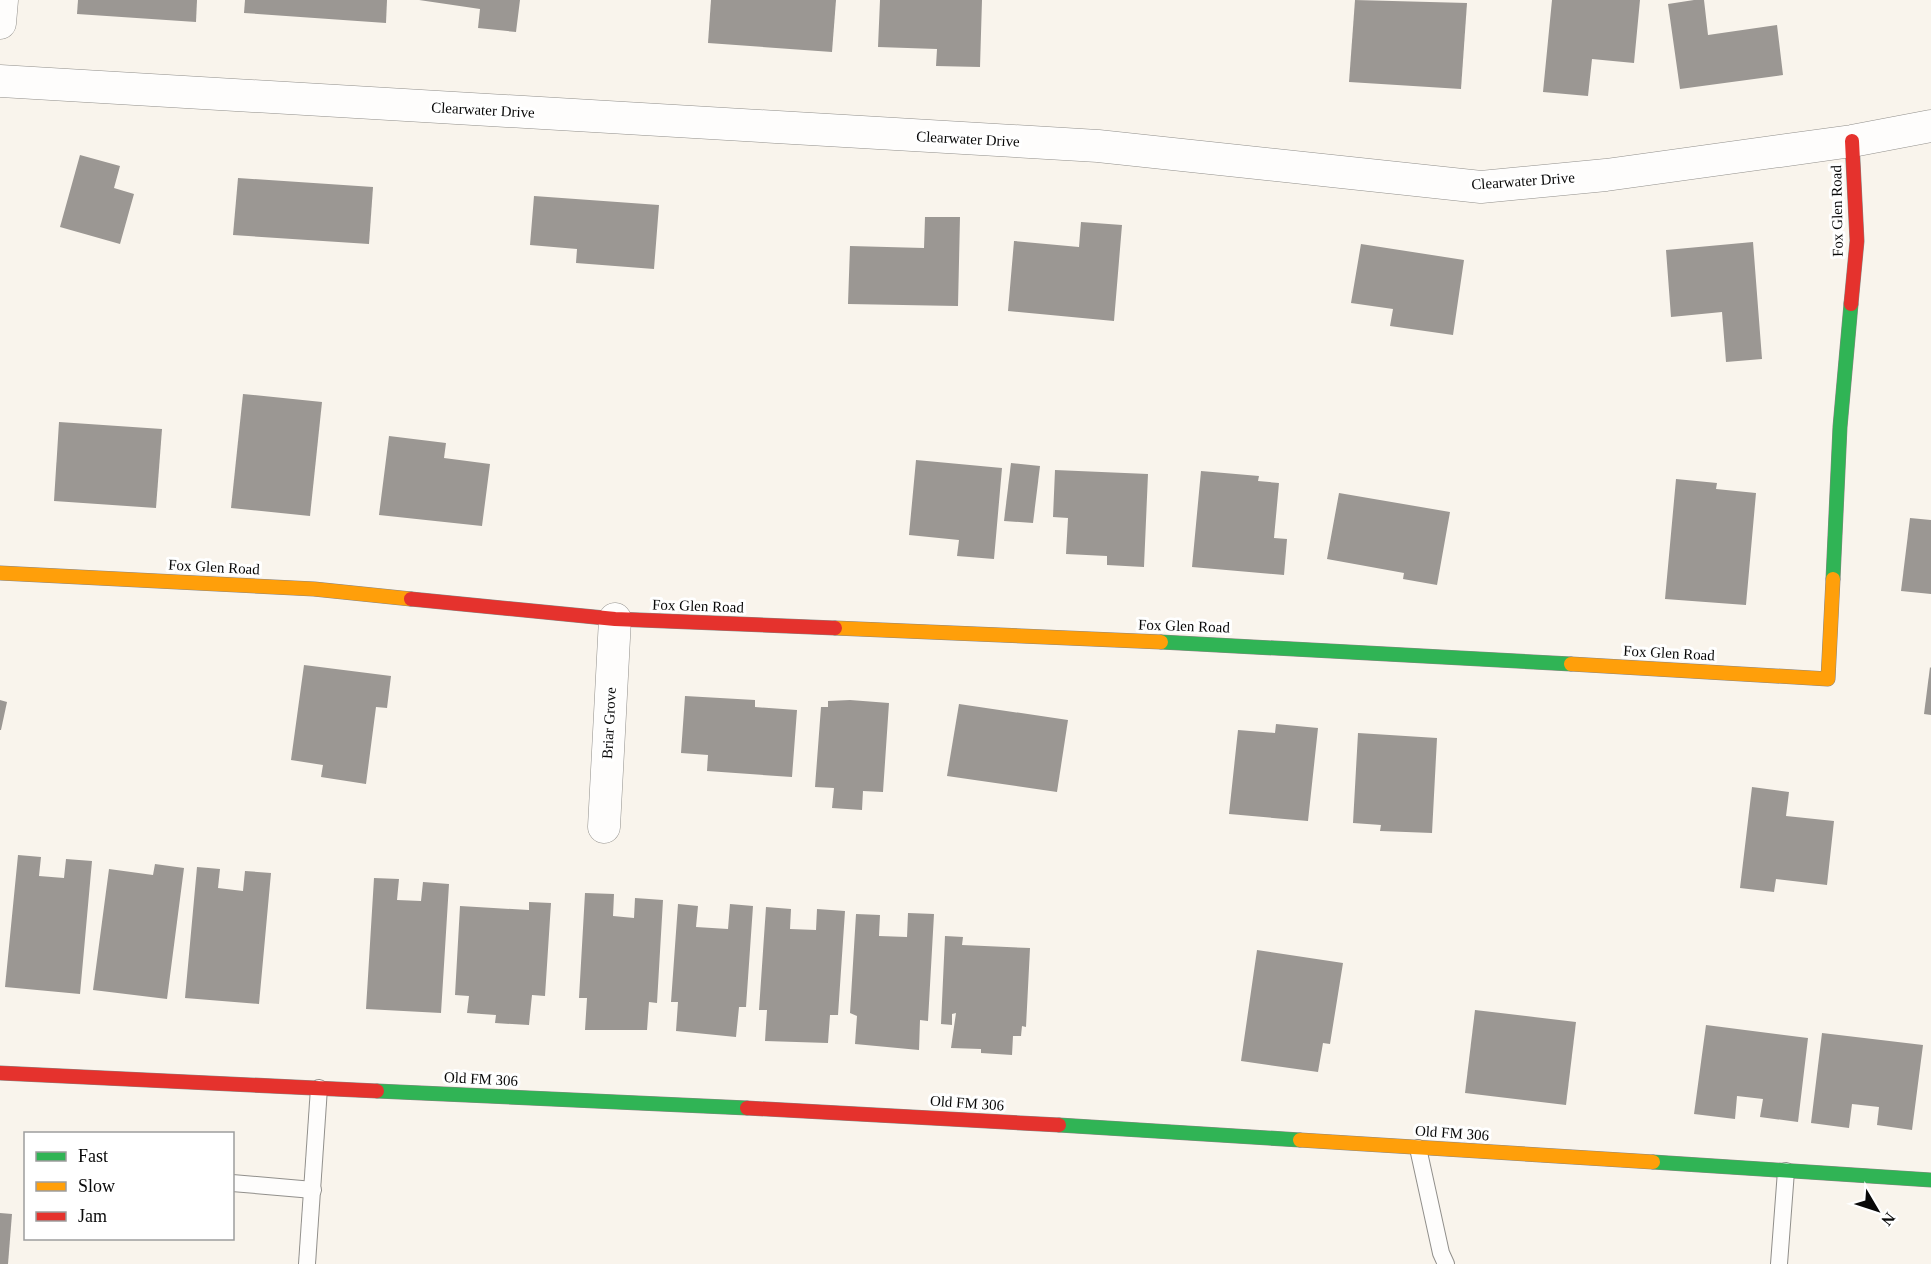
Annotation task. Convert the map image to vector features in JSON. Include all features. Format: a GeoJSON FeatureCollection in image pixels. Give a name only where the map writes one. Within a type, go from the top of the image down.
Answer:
{"type":"FeatureCollection","features":[{"type":"Feature","properties":{"kind":"street"},"geometry":{"type":"LineString","coordinates":[[0,23],[2,0]]}},
{"type":"Feature","properties":{"kind":"street","name":"Clearwater Drive"},"geometry":{"type":"LineString","coordinates":[[0,81],[1098,146],[1481,187],[1605,175],[1852,141],[1931,126]]}},
{"type":"Feature","properties":{"kind":"street","name":"Fox Glen Road"},"geometry":{"type":"LineString","coordinates":[[0,573],[314,589],[615,619],[1256,646],[1828,679],[1840,427],[1857,241],[1852,141]]}},
{"type":"Feature","properties":{"kind":"street","name":"Briar Grove"},"geometry":{"type":"LineString","coordinates":[[604,827],[615,619]]}},
{"type":"Feature","properties":{"kind":"street","name":"Old FM 306"},"geometry":{"type":"LineString","coordinates":[[0,1073],[922,1116],[1931,1180]]}},
{"type":"Feature","properties":{"kind":"lane"},"geometry":{"type":"LineString","coordinates":[[307,1264],[319,1088]]}},
{"type":"Feature","properties":{"kind":"lane"},"geometry":{"type":"LineString","coordinates":[[1418,1148],[1441,1253],[1446,1264]]}},
{"type":"Feature","properties":{"kind":"lane"},"geometry":{"type":"LineString","coordinates":[[1779,1264],[1786,1171]]}},
{"type":"Feature","properties":{"kind":"lane"},"geometry":{"type":"LineString","coordinates":[[234,1183],[313,1190]]}},
{"type":"Feature","properties":{"kind":"building"},"geometry":{"type":"Polygon","coordinates":[[[78,0],[197,0],[196,22],[77,14],[78,0]]]}},
{"type":"Feature","properties":{"kind":"building"},"geometry":{"type":"Polygon","coordinates":[[[245,0],[387,0],[386,23],[244,13],[245,0]]]}},
{"type":"Feature","properties":{"kind":"building"},"geometry":{"type":"Polygon","coordinates":[[[419,0],[520,0],[516,32],[478,28],[480,9],[419,0]]]}},
{"type":"Feature","properties":{"kind":"building"},"geometry":{"type":"Polygon","coordinates":[[[711,0],[836,0],[832,52],[708,43],[711,0]]]}},
{"type":"Feature","properties":{"kind":"building"},"geometry":{"type":"Polygon","coordinates":[[[880,0],[982,0],[980,67],[936,66],[937,49],[878,47],[880,0]]]}},
{"type":"Feature","properties":{"kind":"building"},"geometry":{"type":"Polygon","coordinates":[[[1355,0],[1467,3],[1461,89],[1349,82],[1355,0]]]}},
{"type":"Feature","properties":{"kind":"building"},"geometry":{"type":"Polygon","coordinates":[[[1552,0],[1640,0],[1634,63],[1592,59],[1588,96],[1543,92],[1552,0]]]}},
{"type":"Feature","properties":{"kind":"building"},"geometry":{"type":"Polygon","coordinates":[[[1704,0],[1708,35],[1777,25],[1783,75],[1680,89],[1668,4],[1704,0]]]}},
{"type":"Feature","properties":{"kind":"building"},"geometry":{"type":"Polygon","coordinates":[[[80,155],[120,166],[114,188],[134,194],[120,244],[60,227],[80,155]]]}},
{"type":"Feature","properties":{"kind":"building"},"geometry":{"type":"Polygon","coordinates":[[[238,178],[373,187],[369,244],[233,235],[238,178]]]}},
{"type":"Feature","properties":{"kind":"building"},"geometry":{"type":"Polygon","coordinates":[[[534,196],[659,205],[654,269],[576,263],[577,249],[530,245],[534,196]]]}},
{"type":"Feature","properties":{"kind":"building"},"geometry":{"type":"Polygon","coordinates":[[[925,217],[960,217],[958,306],[848,304],[850,246],[924,248],[925,217]]]}},
{"type":"Feature","properties":{"kind":"building"},"geometry":{"type":"Polygon","coordinates":[[[1081,222],[1122,225],[1114,321],[1008,311],[1014,241],[1079,247],[1081,222]]]}},
{"type":"Feature","properties":{"kind":"building"},"geometry":{"type":"Polygon","coordinates":[[[1753,242],[1762,359],[1726,362],[1722,312],[1671,317],[1666,250],[1753,242]]]}},
{"type":"Feature","properties":{"kind":"building"},"geometry":{"type":"Polygon","coordinates":[[[1361,244],[1464,260],[1453,335],[1390,326],[1393,309],[1351,303],[1361,244]]]}},
{"type":"Feature","properties":{"kind":"building"},"geometry":{"type":"Polygon","coordinates":[[[243,394],[322,402],[310,516],[231,508],[243,394]]]}},
{"type":"Feature","properties":{"kind":"building"},"geometry":{"type":"Polygon","coordinates":[[[59,422],[162,429],[156,508],[54,501],[59,422]]]}},
{"type":"Feature","properties":{"kind":"building"},"geometry":{"type":"Polygon","coordinates":[[[389,436],[446,443],[444,458],[490,464],[482,526],[379,515],[389,436]]]}},
{"type":"Feature","properties":{"kind":"building"},"geometry":{"type":"Polygon","coordinates":[[[916,460],[1002,468],[994,559],[957,556],[959,540],[909,535],[916,460]]]}},
{"type":"Feature","properties":{"kind":"building"},"geometry":{"type":"Polygon","coordinates":[[[1011,463],[1040,466],[1033,523],[1004,521],[1011,463]]]}},
{"type":"Feature","properties":{"kind":"building"},"geometry":{"type":"Polygon","coordinates":[[[1055,470],[1148,474],[1144,567],[1107,565],[1107,556],[1066,554],[1068,518],[1053,517],[1055,470]]]}},
{"type":"Feature","properties":{"kind":"building"},"geometry":{"type":"Polygon","coordinates":[[[1201,471],[1259,476],[1258,481],[1279,483],[1274,538],[1287,539],[1284,575],[1192,567],[1201,471]]]}},
{"type":"Feature","properties":{"kind":"building"},"geometry":{"type":"Polygon","coordinates":[[[1676,479],[1717,483],[1716,489],[1756,493],[1746,605],[1665,599],[1676,479]]]}},
{"type":"Feature","properties":{"kind":"building"},"geometry":{"type":"Polygon","coordinates":[[[1339,493],[1450,512],[1437,585],[1403,579],[1404,573],[1327,559],[1339,493]]]}},
{"type":"Feature","properties":{"kind":"building"},"geometry":{"type":"Polygon","coordinates":[[[1910,518],[1931,520],[1931,594],[1901,591],[1910,518]]]}},
{"type":"Feature","properties":{"kind":"building"},"geometry":{"type":"Polygon","coordinates":[[[304,665],[391,676],[387,708],[376,707],[366,784],[321,777],[323,765],[291,760],[304,665]]]}},
{"type":"Feature","properties":{"kind":"building"},"geometry":{"type":"Polygon","coordinates":[[[1931,668],[1931,715],[1924,714],[1931,668]]]}},
{"type":"Feature","properties":{"kind":"building"},"geometry":{"type":"Polygon","coordinates":[[[685,696],[755,700],[755,707],[797,710],[792,777],[707,771],[708,755],[681,753],[685,696]]]}},
{"type":"Feature","properties":{"kind":"building"},"geometry":{"type":"Polygon","coordinates":[[[0,700],[7,702],[1,730],[0,730],[0,700]]]}},
{"type":"Feature","properties":{"kind":"building"},"geometry":{"type":"Polygon","coordinates":[[[828,701],[889,703],[883,792],[863,791],[862,810],[832,808],[834,788],[815,787],[821,707],[828,707],[828,701]]]}},
{"type":"Feature","properties":{"kind":"building"},"geometry":{"type":"Polygon","coordinates":[[[959,704],[1068,720],[1057,792],[947,776],[959,704]]]}},
{"type":"Feature","properties":{"kind":"building"},"geometry":{"type":"Polygon","coordinates":[[[1276,724],[1318,728],[1308,821],[1229,814],[1238,730],[1275,733],[1276,724]]]}},
{"type":"Feature","properties":{"kind":"building"},"geometry":{"type":"Polygon","coordinates":[[[1358,733],[1437,738],[1432,833],[1380,831],[1381,825],[1353,823],[1358,733]]]}},
{"type":"Feature","properties":{"kind":"building"},"geometry":{"type":"Polygon","coordinates":[[[1752,787],[1789,792],[1786,816],[1834,821],[1827,885],[1776,879],[1774,892],[1740,888],[1752,787]]]}},
{"type":"Feature","properties":{"kind":"building"},"geometry":{"type":"Polygon","coordinates":[[[18,855],[41,857],[39,876],[64,878],[66,859],[92,861],[80,994],[5,987],[18,855]]]}},
{"type":"Feature","properties":{"kind":"building"},"geometry":{"type":"Polygon","coordinates":[[[155,864],[184,868],[167,999],[93,990],[109,869],[153,875],[155,864]]]}},
{"type":"Feature","properties":{"kind":"building"},"geometry":{"type":"Polygon","coordinates":[[[197,867],[220,869],[218,888],[243,891],[245,871],[271,873],[259,1004],[185,998],[197,867]]]}},
{"type":"Feature","properties":{"kind":"building"},"geometry":{"type":"Polygon","coordinates":[[[374,878],[399,879],[397,900],[421,901],[423,882],[449,884],[441,1013],[366,1009],[374,878]]]}},
{"type":"Feature","properties":{"kind":"building"},"geometry":{"type":"Polygon","coordinates":[[[585,893],[614,894],[613,916],[634,918],[635,898],[663,900],[657,1003],[649,1002],[647,1030],[585,1030],[587,998],[579,998],[585,893]]]}},
{"type":"Feature","properties":{"kind":"building"},"geometry":{"type":"Polygon","coordinates":[[[529,902],[551,903],[545,996],[532,995],[529,1025],[495,1023],[496,1015],[467,1013],[469,996],[455,995],[460,906],[529,910],[529,902]]]}},
{"type":"Feature","properties":{"kind":"building"},"geometry":{"type":"Polygon","coordinates":[[[678,904],[698,906],[696,927],[728,929],[730,904],[753,906],[746,1007],[739,1007],[736,1037],[676,1031],[678,1002],[671,1002],[678,904]]]}},
{"type":"Feature","properties":{"kind":"building"},"geometry":{"type":"Polygon","coordinates":[[[766,907],[791,909],[790,929],[816,930],[817,909],[845,911],[838,1015],[830,1015],[828,1043],[765,1041],[767,1010],[759,1010],[766,907]]]}},
{"type":"Feature","properties":{"kind":"building"},"geometry":{"type":"Polygon","coordinates":[[[908,913],[934,914],[928,1021],[920,1020],[919,1050],[855,1044],[857,1016],[850,1013],[856,914],[880,915],[879,936],[907,937],[908,913]]]}},
{"type":"Feature","properties":{"kind":"building"},"geometry":{"type":"Polygon","coordinates":[[[945,936],[963,937],[962,945],[1030,948],[1026,1027],[1022,1026],[1021,1036],[1013,1036],[1012,1055],[981,1053],[981,1049],[951,1048],[956,1013],[952,1014],[952,1025],[941,1024],[945,936]]]}},
{"type":"Feature","properties":{"kind":"building"},"geometry":{"type":"Polygon","coordinates":[[[1257,950],[1343,963],[1330,1044],[1323,1043],[1318,1072],[1241,1061],[1257,950]]]}},
{"type":"Feature","properties":{"kind":"building"},"geometry":{"type":"Polygon","coordinates":[[[1475,1010],[1576,1022],[1566,1105],[1465,1093],[1475,1010]]]}},
{"type":"Feature","properties":{"kind":"building"},"geometry":{"type":"Polygon","coordinates":[[[1706,1025],[1808,1038],[1798,1122],[1760,1117],[1763,1099],[1737,1096],[1735,1119],[1694,1114],[1706,1025]]]}},
{"type":"Feature","properties":{"kind":"building"},"geometry":{"type":"Polygon","coordinates":[[[1822,1033],[1923,1045],[1912,1130],[1877,1125],[1879,1107],[1852,1104],[1849,1128],[1811,1123],[1822,1033]]]}},
{"type":"Feature","properties":{"kind":"building"},"geometry":{"type":"Polygon","coordinates":[[[0,1213],[12,1214],[8,1264],[0,1264],[0,1213]]]}},
{"type":"Feature","properties":{"kind":"traffic: fast"},"geometry":{"type":"LineString","coordinates":[[1833,579],[1840,427],[1851,304]]}},
{"type":"Feature","properties":{"kind":"traffic: fast"},"geometry":{"type":"LineString","coordinates":[[1161,642],[1571,664]]}},
{"type":"Feature","properties":{"kind":"traffic: fast"},"geometry":{"type":"LineString","coordinates":[[377,1091],[747,1108]]}},
{"type":"Feature","properties":{"kind":"traffic: fast"},"geometry":{"type":"LineString","coordinates":[[1059,1125],[1300,1140]]}},
{"type":"Feature","properties":{"kind":"traffic: fast"},"geometry":{"type":"LineString","coordinates":[[1653,1162],[1931,1180]]}},
{"type":"Feature","properties":{"kind":"traffic: slow"},"geometry":{"type":"LineString","coordinates":[[0,573],[314,589],[411,599]]}},
{"type":"Feature","properties":{"kind":"traffic: slow"},"geometry":{"type":"LineString","coordinates":[[1571,664],[1828,679],[1833,579]]}},
{"type":"Feature","properties":{"kind":"traffic: slow"},"geometry":{"type":"LineString","coordinates":[[835,628],[1161,642]]}},
{"type":"Feature","properties":{"kind":"traffic: slow"},"geometry":{"type":"LineString","coordinates":[[1300,1140],[1653,1162]]}},
{"type":"Feature","properties":{"kind":"traffic: jam"},"geometry":{"type":"LineString","coordinates":[[1851,304],[1857,241],[1852,141]]}},
{"type":"Feature","properties":{"kind":"traffic: jam"},"geometry":{"type":"LineString","coordinates":[[411,599],[615,619],[835,628]]}},
{"type":"Feature","properties":{"kind":"traffic: jam"},"geometry":{"type":"LineString","coordinates":[[0,1073],[377,1091]]}},
{"type":"Feature","properties":{"kind":"traffic: jam"},"geometry":{"type":"LineString","coordinates":[[747,1108],[1059,1125]]}}]}
